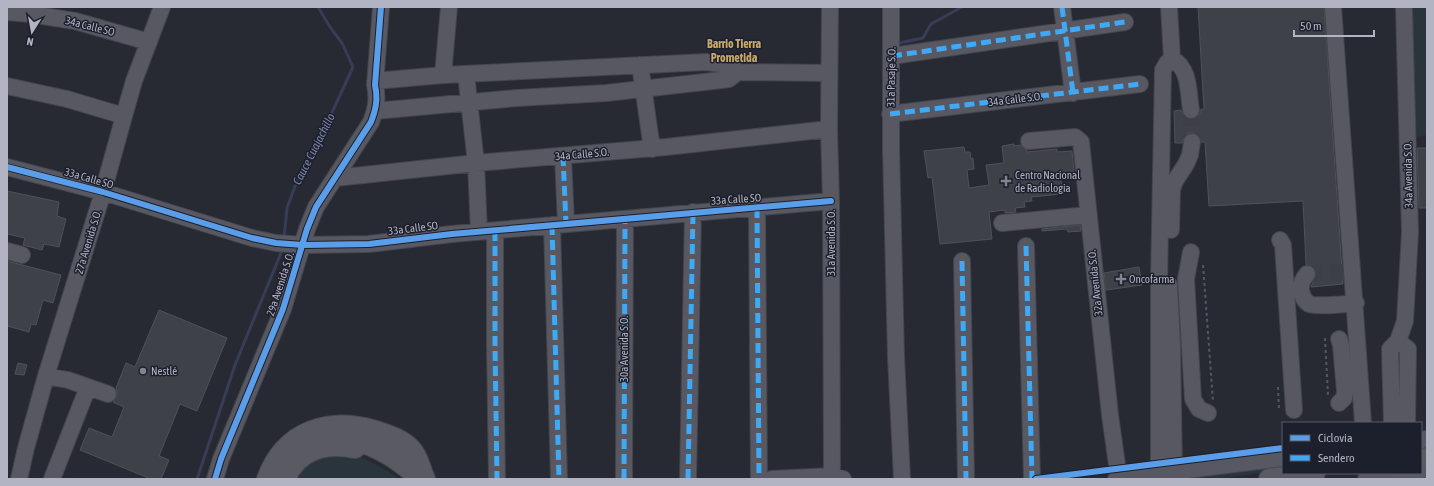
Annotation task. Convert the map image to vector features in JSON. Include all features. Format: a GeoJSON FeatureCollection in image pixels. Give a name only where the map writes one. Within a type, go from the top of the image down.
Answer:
{"type":"FeatureCollection","features":[{"type":"Feature","properties":{"kind":"main road"},"geometry":{"type":"LineString","coordinates":[[267,479],[275,460],[282,451],[300,437],[310,431],[324,427],[348,425],[369,429],[393,437],[406,444],[412,472]]}},
{"type":"Feature","properties":{"kind":"main road"},"geometry":{"type":"LineString","coordinates":[[276,479],[289,459],[299,449],[316,440],[329,437],[347,438],[369,444],[398,460],[412,472]]}},
{"type":"Feature","properties":{"kind":"main road"},"geometry":{"type":"LineString","coordinates":[[285,479],[293,467],[308,453],[323,446],[336,445],[357,449],[412,472]]}},
{"type":"Feature","properties":{"kind":"main road"},"geometry":{"type":"LineString","coordinates":[[1269,479],[1307,474]]}},
{"type":"Feature","properties":{"kind":"street","name":"27a Avenida S.O."},"geometry":{"type":"LineString","coordinates":[[19,479],[46,376],[103,192],[134,81],[162,7]]}},
{"type":"Feature","properties":{"kind":"street","name":"29a Avenida S.O."},"geometry":{"type":"LineString","coordinates":[[215,479],[221,459],[283,309],[299,245],[316,207],[371,122],[375,111],[377,97],[375,81],[381,7]]}},
{"type":"Feature","properties":{"kind":"street"},"geometry":{"type":"LineString","coordinates":[[443,75],[449,7]]}},
{"type":"Feature","properties":{"kind":"street","name":"31a Avenida S.O."},"geometry":{"type":"LineString","coordinates":[[830,7],[829,129],[835,478]]}},
{"type":"Feature","properties":{"kind":"street","name":"31a Pasaje S.O."},"geometry":{"type":"LineString","coordinates":[[891,7],[892,56],[890,114],[896,349],[902,479]]}},
{"type":"Feature","properties":{"kind":"street"},"geometry":{"type":"LineString","coordinates":[[1062,7],[1073,92]]}},
{"type":"Feature","properties":{"kind":"street"},"geometry":{"type":"LineString","coordinates":[[1169,7],[1172,59]]}},
{"type":"Feature","properties":{"kind":"street"},"geometry":{"type":"LineString","coordinates":[[1333,7],[1348,272],[1356,303],[1363,422]]}},
{"type":"Feature","properties":{"kind":"street","name":"34a Avenida S.O."},"geometry":{"type":"LineString","coordinates":[[1392,422],[1390,349],[1398,341],[1405,315],[1410,232],[1404,7]]}},
{"type":"Feature","properties":{"kind":"street","name":"34a Calle SO"},"geometry":{"type":"LineString","coordinates":[[7,12],[75,21],[149,42]]}},
{"type":"Feature","properties":{"kind":"street"},"geometry":{"type":"LineString","coordinates":[[892,56],[1125,22]]}},
{"type":"Feature","properties":{"kind":"street"},"geometry":{"type":"LineString","coordinates":[[1172,59],[1178,62],[1186,72],[1191,110]]}},
{"type":"Feature","properties":{"kind":"street"},"geometry":{"type":"LineString","coordinates":[[1166,473],[1163,70],[1167,63],[1172,59]]}},
{"type":"Feature","properties":{"kind":"street"},"geometry":{"type":"LineString","coordinates":[[375,81],[443,75],[714,62],[730,65],[738,72]]}},
{"type":"Feature","properties":{"kind":"street"},"geometry":{"type":"LineString","coordinates":[[640,65],[652,149]]}},
{"type":"Feature","properties":{"kind":"street"},"geometry":{"type":"LineString","coordinates":[[375,111],[517,98],[644,89],[729,79],[738,72],[829,73]]}},
{"type":"Feature","properties":{"kind":"street"},"geometry":{"type":"LineString","coordinates":[[466,74],[476,163],[487,231],[495,346],[497,479]]}},
{"type":"Feature","properties":{"kind":"street","name":"34a Calle S.O."},"geometry":{"type":"LineString","coordinates":[[890,114],[1140,84]]}},
{"type":"Feature","properties":{"kind":"street"},"geometry":{"type":"LineString","coordinates":[[7,86],[67,100],[124,116]]}},
{"type":"Feature","properties":{"kind":"street","name":"34a Calle S.O."},"geometry":{"type":"LineString","coordinates":[[335,178],[476,163],[652,149],[829,129]]}},
{"type":"Feature","properties":{"kind":"street","name":"32a Avenida S.O."},"geometry":{"type":"LineString","coordinates":[[1029,141],[1075,137],[1081,142],[1118,479]]}},
{"type":"Feature","properties":{"kind":"street"},"geometry":{"type":"LineString","coordinates":[[1164,280],[1172,189],[1190,155],[1192,142]]}},
{"type":"Feature","properties":{"kind":"street"},"geometry":{"type":"LineString","coordinates":[[559,479],[559,225],[563,156]]}},
{"type":"Feature","properties":{"kind":"street","name":"33a Calle SO"},"geometry":{"type":"LineString","coordinates":[[7,166],[103,192],[252,238],[276,243],[299,245],[369,244],[452,234],[831,201]]}},
{"type":"Feature","properties":{"kind":"street"},"geometry":{"type":"LineString","coordinates":[[757,208],[759,479]]}},
{"type":"Feature","properties":{"kind":"street"},"geometry":{"type":"LineString","coordinates":[[688,479],[693,212]]}},
{"type":"Feature","properties":{"kind":"street"},"geometry":{"type":"LineString","coordinates":[[1002,223],[1088,215]]}},
{"type":"Feature","properties":{"kind":"street","name":"30a Avenida S.O."},"geometry":{"type":"LineString","coordinates":[[624,219],[624,479]]}},
{"type":"Feature","properties":{"kind":"street"},"geometry":{"type":"LineString","coordinates":[[1280,240],[1284,245],[1294,410]]}},
{"type":"Feature","properties":{"kind":"street"},"geometry":{"type":"LineString","coordinates":[[1026,246],[1032,479]]}},
{"type":"Feature","properties":{"kind":"street"},"geometry":{"type":"LineString","coordinates":[[1197,257],[1186,279],[1193,399],[1199,409],[1211,410]]}},
{"type":"Feature","properties":{"kind":"street"},"geometry":{"type":"LineString","coordinates":[[962,261],[966,479]]}},
{"type":"Feature","properties":{"kind":"street"},"geometry":{"type":"LineString","coordinates":[[1307,274],[1301,284],[1301,291],[1303,298],[1308,304],[1316,306],[1356,303]]}},
{"type":"Feature","properties":{"kind":"street"},"geometry":{"type":"LineString","coordinates":[[1164,280],[1186,279]]}},
{"type":"Feature","properties":{"kind":"street"},"geometry":{"type":"LineString","coordinates":[[1332,339],[1341,345],[1345,391],[1344,398],[1334,402]]}},
{"type":"Feature","properties":{"kind":"street"},"geometry":{"type":"LineString","coordinates":[[1398,341],[1408,349],[1407,422]]}},
{"type":"Feature","properties":{"kind":"street"},"geometry":{"type":"LineString","coordinates":[[1166,347],[1190,346]]}},
{"type":"Feature","properties":{"kind":"street"},"geometry":{"type":"LineString","coordinates":[[46,376],[68,380],[108,394]]}},
{"type":"Feature","properties":{"kind":"street"},"geometry":{"type":"LineString","coordinates":[[52,479],[88,387]]}},
{"type":"Feature","properties":{"kind":"street"},"geometry":{"type":"LineString","coordinates":[[1118,479],[1282,458]]}},
{"type":"Feature","properties":{"kind":"street"},"geometry":{"type":"LineString","coordinates":[[1366,479],[1408,475]]}},
{"type":"Feature","properties":{"kind":"street"},"geometry":{"type":"LineString","coordinates":[[772,479],[835,478]]}},
{"type":"Feature","properties":{"kind":"path"},"geometry":{"type":"LineString","coordinates":[[1197,257],[1211,410]]}},
{"type":"Feature","properties":{"kind":"path"},"geometry":{"type":"LineString","coordinates":[[1332,339],[1334,402]]}},
{"type":"Feature","properties":{"kind":"shaded area"},"geometry":{"type":"Polygon","coordinates":[[[1410,7],[1427,7],[1427,135],[1411,138],[1410,7]]]}},
{"type":"Feature","properties":{"kind":"shaded area"},"geometry":{"type":"Polygon","coordinates":[[[355,454],[386,470],[399,479],[291,479],[313,456],[355,454]]]}},
{"type":"Feature","properties":{"kind":"shaded area"},"geometry":{"type":"Polygon","coordinates":[[[1282,465],[1282,470],[1217,479],[1174,479],[1282,465]]]}},
{"type":"Feature","properties":{"kind":"building"},"geometry":{"type":"Polygon","coordinates":[[[1198,7],[1324,7],[1343,284],[1311,287],[1316,271],[1313,267],[1306,265],[1303,201],[1209,206],[1205,142],[1201,142],[1198,135],[1188,133],[1182,143],[1175,143],[1174,111],[1181,110],[1184,116],[1188,119],[1192,119],[1200,114],[1200,110],[1204,109],[1198,7]]]}},
{"type":"Feature","properties":{"kind":"building"},"geometry":{"type":"Polygon","coordinates":[[[1014,144],[1014,146],[1021,145],[1027,150],[1027,152],[1057,149],[1057,152],[1072,151],[1074,172],[1062,172],[1062,194],[1031,197],[1032,201],[1024,202],[1025,207],[1015,208],[1016,212],[1005,213],[1005,210],[989,212],[992,239],[940,244],[932,177],[928,178],[924,151],[964,147],[965,152],[970,152],[971,159],[973,158],[974,169],[967,170],[969,188],[989,185],[986,165],[1004,163],[1002,146],[1014,144]]]}},
{"type":"Feature","properties":{"kind":"building"},"geometry":{"type":"Polygon","coordinates":[[[1417,148],[1427,148],[1427,208],[1419,208],[1417,148]]]}},
{"type":"Feature","properties":{"kind":"building"},"geometry":{"type":"Polygon","coordinates":[[[7,191],[59,202],[57,216],[66,219],[59,247],[44,244],[42,250],[23,245],[25,238],[7,234],[7,191]]]}},
{"type":"Feature","properties":{"kind":"building"},"geometry":{"type":"Polygon","coordinates":[[[1080,225],[1081,231],[1068,232],[1067,229],[1042,231],[1042,229],[1080,225]]]}},
{"type":"Feature","properties":{"kind":"building"},"geometry":{"type":"Polygon","coordinates":[[[7,261],[61,275],[53,303],[43,300],[36,325],[31,324],[29,332],[7,326],[7,261]]]}},
{"type":"Feature","properties":{"kind":"building","name":"Oncofarma"},"geometry":{"type":"Polygon","coordinates":[[[1139,267],[1142,285],[1106,290],[1104,273],[1139,267]]]}},
{"type":"Feature","properties":{"kind":"building"},"geometry":{"type":"Polygon","coordinates":[[[159,310],[227,338],[197,411],[180,404],[159,456],[169,460],[161,479],[151,479],[80,450],[89,428],[112,437],[124,407],[113,402],[117,397],[116,388],[126,363],[135,367],[159,310]]]}},
{"type":"Feature","properties":{"kind":"building"},"geometry":{"type":"Polygon","coordinates":[[[18,363],[27,365],[24,375],[15,374],[18,363]]]}},
{"type":"Feature","properties":{"kind":"waterway","name":"Cauce Cuajachillo"},"geometry":{"type":"LineString","coordinates":[[284,238],[287,208],[300,173],[323,132],[353,67],[342,43],[318,7]]}},
{"type":"Feature","properties":{"kind":"waterway"},"geometry":{"type":"LineString","coordinates":[[899,43],[923,38],[931,24],[962,7]]}},
{"type":"Feature","properties":{"kind":"waterway","name":"Cauce Cuajachillo"},"geometry":{"type":"LineString","coordinates":[[197,479],[235,365],[283,248]]}},
{"type":"Feature","properties":{"kind":"tunnel"},"geometry":{"type":"LineString","coordinates":[[1191,110],[1192,142]]}},
{"type":"Feature","properties":{"kind":"tunnel"},"geometry":{"type":"LineString","coordinates":[[1307,274],[1344,272]]}},
{"type":"Feature","properties":{"kind":"marked path"},"geometry":{"type":"LineString","coordinates":[[1062,7],[1073,93]]}},
{"type":"Feature","properties":{"kind":"marked path"},"geometry":{"type":"LineString","coordinates":[[892,56],[1125,22]]}},
{"type":"Feature","properties":{"kind":"marked path"},"geometry":{"type":"LineString","coordinates":[[890,114],[1140,84]]}},
{"type":"Feature","properties":{"kind":"marked path"},"geometry":{"type":"LineString","coordinates":[[563,156],[566,224]]}},
{"type":"Feature","properties":{"kind":"marked path"},"geometry":{"type":"LineString","coordinates":[[757,208],[759,479]]}},
{"type":"Feature","properties":{"kind":"marked path"},"geometry":{"type":"LineString","coordinates":[[688,479],[693,212]]}},
{"type":"Feature","properties":{"kind":"marked path"},"geometry":{"type":"LineString","coordinates":[[624,479],[625,219]]}},
{"type":"Feature","properties":{"kind":"marked path"},"geometry":{"type":"LineString","coordinates":[[552,225],[559,479]]}},
{"type":"Feature","properties":{"kind":"marked path"},"geometry":{"type":"LineString","coordinates":[[495,231],[497,479]]}},
{"type":"Feature","properties":{"kind":"marked path"},"geometry":{"type":"LineString","coordinates":[[1026,246],[1032,479]]}},
{"type":"Feature","properties":{"kind":"marked path"},"geometry":{"type":"LineString","coordinates":[[962,261],[966,479]]}},
{"type":"Feature","properties":{"kind":"cycle path"},"geometry":{"type":"LineString","coordinates":[[215,479],[221,459],[283,309],[307,229],[316,207],[373,117],[376,99],[375,85],[381,7]]}},
{"type":"Feature","properties":{"kind":"cycle path"},"geometry":{"type":"LineString","coordinates":[[7,167],[103,192],[252,238],[276,243],[303,245],[369,244],[452,234],[831,201]]}},
{"type":"Feature","properties":{"kind":"cycle path"},"geometry":{"type":"LineString","coordinates":[[1036,479],[1282,448]]}},
{"type":"Feature","properties":{"kind":"place","name":"Centro Nacional de Radiologia"},"geometry":{"type":"Point","coordinates":[1006,181]}},
{"type":"Feature","properties":{"kind":"place","name":"Oncofarma"},"geometry":{"type":"Point","coordinates":[1121,279]}},
{"type":"Feature","properties":{"kind":"place","name":"Nestlé"},"geometry":{"type":"Point","coordinates":[143,371]}},
{"type":"Feature","properties":{"kind":"district","name":"Barrio Tierra Prometida"},"geometry":{"type":"Point","coordinates":[734,51]}}]}
